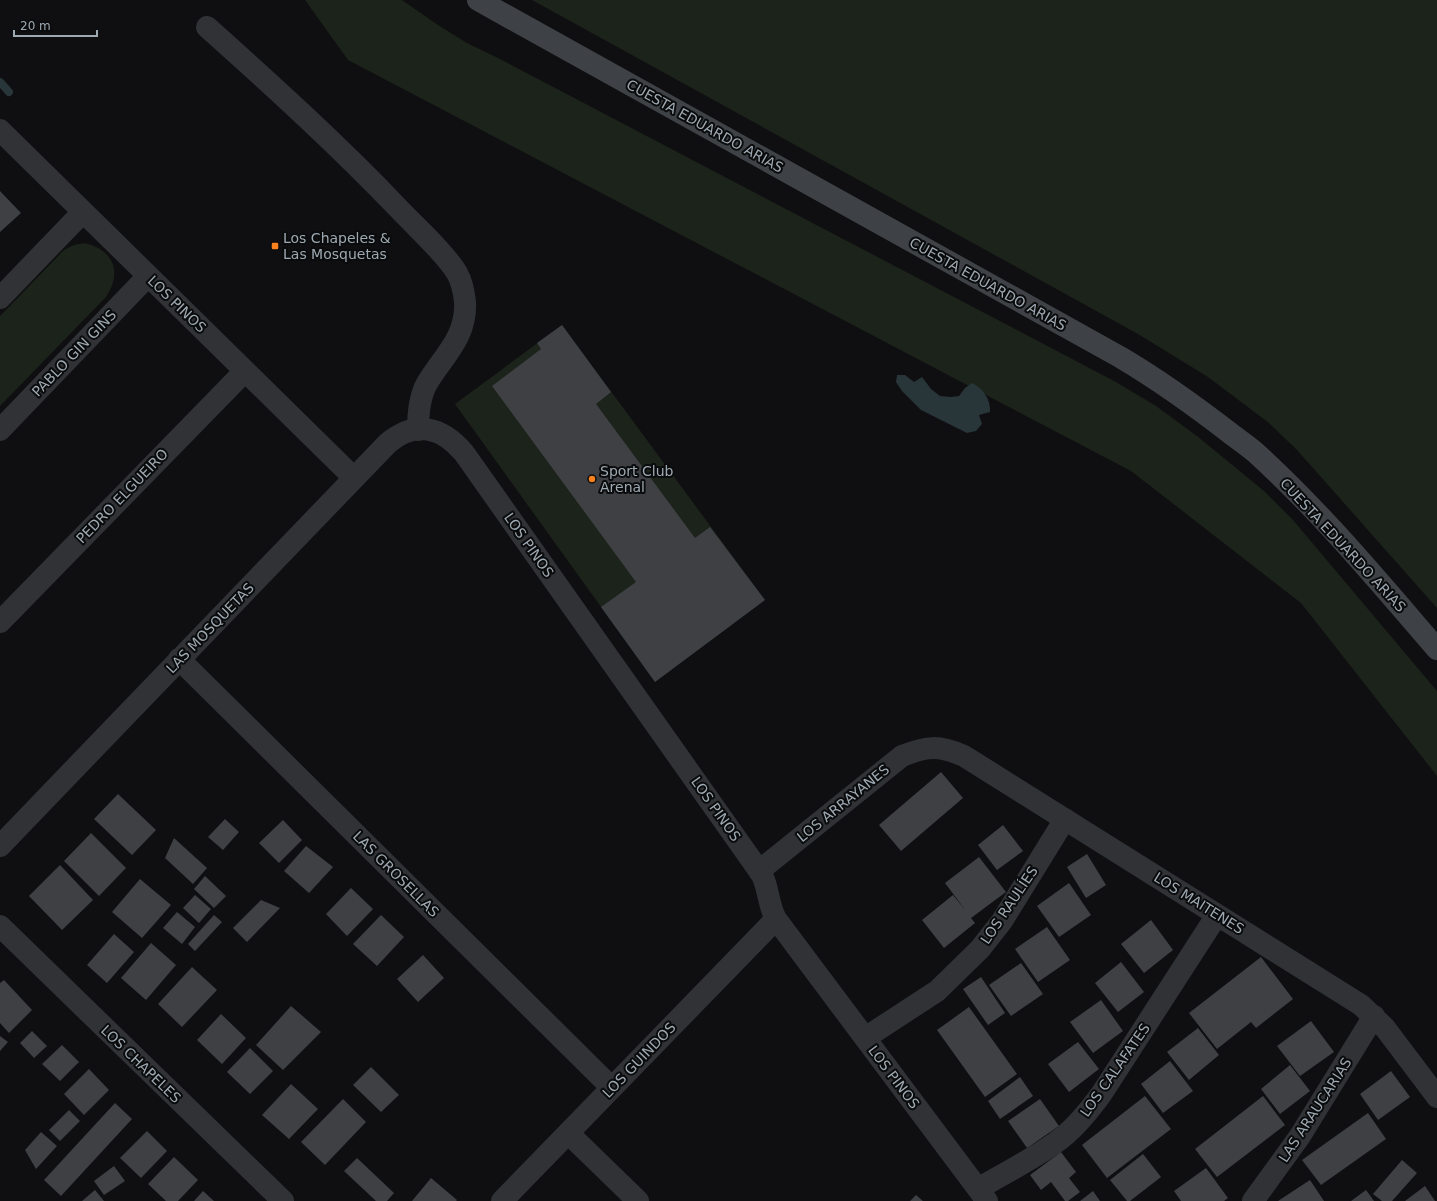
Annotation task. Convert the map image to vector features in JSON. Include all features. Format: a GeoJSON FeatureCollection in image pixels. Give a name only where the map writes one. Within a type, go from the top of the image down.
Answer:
{"type":"FeatureCollection","features":[{"type":"Feature","properties":{"kind":"street","name":"CUESTA EDUARDO ARIAS"},"geometry":{"type":"LineString","coordinates":[[478,0],[1120,358],[1176,393],[1204,412],[1255,452],[1305,500],[1328,524],[1437,649]]}},
{"type":"Feature","properties":{"kind":"street"},"geometry":{"type":"LineString","coordinates":[[207,27],[298,110],[389,199],[441,252],[457,273],[463,287],[465,302],[464,318],[460,332],[454,344],[426,385],[422,395],[418,419],[424,430]]}},
{"type":"Feature","properties":{"kind":"street","name":"LOS PINOS"},"geometry":{"type":"LineString","coordinates":[[0,130],[354,478]]}},
{"type":"Feature","properties":{"kind":"street"},"geometry":{"type":"LineString","coordinates":[[0,298],[83,212]]}},
{"type":"Feature","properties":{"kind":"street","name":"PABLO GIN GINS"},"geometry":{"type":"LineString","coordinates":[[0,430],[148,276]]}},
{"type":"Feature","properties":{"kind":"street","name":"PEDRO ELGUEIRO"},"geometry":{"type":"LineString","coordinates":[[0,622],[245,371]]}},
{"type":"Feature","properties":{"kind":"street","name":"LAS MOSQUETAS"},"geometry":{"type":"LineString","coordinates":[[0,846],[388,443],[396,436],[406,432],[424,430]]}},
{"type":"Feature","properties":{"kind":"street","name":"LOS PINOS"},"geometry":{"type":"LineString","coordinates":[[424,430],[440,433],[450,438],[464,453],[759,871],[766,885],[769,904],[776,918],[982,1195]]}},
{"type":"Feature","properties":{"kind":"street","name":"LAS GROSELLAS"},"geometry":{"type":"LineString","coordinates":[[179,660],[612,1088]]}},
{"type":"Feature","properties":{"kind":"street","name":"LOS ARRAYANES"},"geometry":{"type":"LineString","coordinates":[[759,871],[902,756],[916,750],[933,748]]}},
{"type":"Feature","properties":{"kind":"street","name":"LOS MAITENES"},"geometry":{"type":"LineString","coordinates":[[933,748],[948,750],[964,756],[1361,1005],[1374,1016],[1396,1041],[1437,1097]]}},
{"type":"Feature","properties":{"kind":"street","name":"LOS RAULÍES"},"geometry":{"type":"LineString","coordinates":[[865,1038],[937,991],[980,949],[1002,921],[1065,819]]}},
{"type":"Feature","properties":{"kind":"street","name":"LOS CALAFATES"},"geometry":{"type":"LineString","coordinates":[[982,1195],[1056,1143],[1075,1126],[1089,1110],[1102,1093],[1217,915]]}},
{"type":"Feature","properties":{"kind":"street","name":"LOS GUINDOS"},"geometry":{"type":"LineString","coordinates":[[502,1201],[776,918]]}},
{"type":"Feature","properties":{"kind":"street","name":"LOS CHAPELES"},"geometry":{"type":"LineString","coordinates":[[0,926],[283,1201]]}},
{"type":"Feature","properties":{"kind":"street","name":"LAS ARAUCARIAS"},"geometry":{"type":"LineString","coordinates":[[1253,1201],[1300,1136],[1374,1016]]}},
{"type":"Feature","properties":{"kind":"street"},"geometry":{"type":"LineString","coordinates":[[568,1133],[638,1201]]}},
{"type":"Feature","properties":{"kind":"shaded area"},"geometry":{"type":"Polygon","coordinates":[[[305,0],[402,0],[467,43],[1116,382],[1156,406],[1197,436],[1264,491],[1293,520],[1437,691],[1437,776],[1301,603],[1131,471],[348,60],[305,0]]]}},
{"type":"Feature","properties":{"kind":"shaded area"},"geometry":{"type":"Polygon","coordinates":[[[532,0],[1437,0],[1437,608],[1297,450],[1269,423],[1208,377],[1138,334],[532,0]]]}},
{"type":"Feature","properties":{"kind":"shaded area"},"geometry":{"type":"Polygon","coordinates":[[[84,243],[102,250],[108,256],[114,271],[114,279],[111,288],[106,297],[0,406],[0,316],[64,250],[74,245],[84,243]]]}},
{"type":"Feature","properties":{"kind":"shaded area","name":"Sport Club Arenal"},"geometry":{"type":"Polygon","coordinates":[[[562,325],[765,600],[655,682],[455,404],[562,325]]]}},
{"type":"Feature","properties":{"kind":"shaded area"},"geometry":{"type":"Polygon","coordinates":[[[897,375],[905,375],[914,382],[922,377],[931,389],[940,396],[959,396],[965,388],[972,383],[980,388],[986,395],[990,412],[979,415],[982,424],[976,431],[967,433],[921,410],[902,391],[896,382],[897,375]]]}},
{"type":"Feature","properties":{"kind":"building"},"geometry":{"type":"Polygon","coordinates":[[[0,191],[21,213],[0,232],[0,191]]]}},
{"type":"Feature","properties":{"kind":"building","name":"Sport Club Arenal"},"geometry":{"type":"Polygon","coordinates":[[[562,325],[611,392],[596,404],[695,538],[710,527],[765,600],[655,682],[601,607],[636,582],[492,386],[541,349],[537,343],[562,325]]]}},
{"type":"Feature","properties":{"kind":"building"},"geometry":{"type":"Polygon","coordinates":[[[941,772],[963,798],[901,851],[879,825],[941,772]]]}},
{"type":"Feature","properties":{"kind":"building"},"geometry":{"type":"Polygon","coordinates":[[[118,794],[156,830],[132,855],[94,819],[118,794]]]}},
{"type":"Feature","properties":{"kind":"building"},"geometry":{"type":"Polygon","coordinates":[[[225,819],[239,832],[223,850],[208,837],[225,819]]]}},
{"type":"Feature","properties":{"kind":"building"},"geometry":{"type":"Polygon","coordinates":[[[283,820],[302,840],[279,863],[259,843],[283,820]]]}},
{"type":"Feature","properties":{"kind":"building"},"geometry":{"type":"Polygon","coordinates":[[[1003,825],[1023,851],[997,870],[978,845],[1003,825]]]}},
{"type":"Feature","properties":{"kind":"building"},"geometry":{"type":"Polygon","coordinates":[[[91,833],[126,868],[99,896],[64,861],[91,833]]]}},
{"type":"Feature","properties":{"kind":"building"},"geometry":{"type":"Polygon","coordinates":[[[174,838],[207,868],[193,884],[165,858],[174,838]]]}},
{"type":"Feature","properties":{"kind":"building"},"geometry":{"type":"Polygon","coordinates":[[[306,846],[333,867],[309,893],[284,871],[306,846]]]}},
{"type":"Feature","properties":{"kind":"building"},"geometry":{"type":"Polygon","coordinates":[[[1087,854],[1106,885],[1086,898],[1067,867],[1087,854]]]}},
{"type":"Feature","properties":{"kind":"building"},"geometry":{"type":"Polygon","coordinates":[[[979,857],[1006,892],[971,918],[975,923],[944,948],[922,920],[953,895],[966,911],[945,883],[979,857]]]}},
{"type":"Feature","properties":{"kind":"building"},"geometry":{"type":"Polygon","coordinates":[[[60,865],[93,900],[62,930],[29,896],[60,865]]]}},
{"type":"Feature","properties":{"kind":"building"},"geometry":{"type":"Polygon","coordinates":[[[205,876],[226,896],[214,908],[194,889],[205,876]]]}},
{"type":"Feature","properties":{"kind":"building"},"geometry":{"type":"Polygon","coordinates":[[[140,879],[171,905],[142,938],[112,912],[140,879]]]}},
{"type":"Feature","properties":{"kind":"building"},"geometry":{"type":"Polygon","coordinates":[[[1069,883],[1091,915],[1059,937],[1037,906],[1069,883]]]}},
{"type":"Feature","properties":{"kind":"building"},"geometry":{"type":"Polygon","coordinates":[[[351,888],[373,909],[347,936],[326,914],[351,888]]]}},
{"type":"Feature","properties":{"kind":"building"},"geometry":{"type":"Polygon","coordinates":[[[195,895],[211,909],[199,923],[183,908],[195,895]]]}},
{"type":"Feature","properties":{"kind":"building"},"geometry":{"type":"Polygon","coordinates":[[[261,900],[280,908],[247,942],[233,928],[261,900]]]}},
{"type":"Feature","properties":{"kind":"building"},"geometry":{"type":"Polygon","coordinates":[[[177,912],[195,927],[182,944],[163,928],[177,912]]]}},
{"type":"Feature","properties":{"kind":"building"},"geometry":{"type":"Polygon","coordinates":[[[214,915],[222,922],[195,951],[188,944],[214,915]]]}},
{"type":"Feature","properties":{"kind":"building"},"geometry":{"type":"Polygon","coordinates":[[[381,915],[404,937],[377,966],[353,944],[381,915]]]}},
{"type":"Feature","properties":{"kind":"building"},"geometry":{"type":"Polygon","coordinates":[[[1151,920],[1173,950],[1144,973],[1121,944],[1151,920]]]}},
{"type":"Feature","properties":{"kind":"building"},"geometry":{"type":"Polygon","coordinates":[[[1047,927],[1070,960],[1038,982],[1015,949],[1047,927]]]}},
{"type":"Feature","properties":{"kind":"building"},"geometry":{"type":"Polygon","coordinates":[[[114,934],[134,952],[107,983],[87,965],[114,934]]]}},
{"type":"Feature","properties":{"kind":"building"},"geometry":{"type":"Polygon","coordinates":[[[151,943],[176,965],[146,1000],[121,978],[151,943]]]}},
{"type":"Feature","properties":{"kind":"building"},"geometry":{"type":"Polygon","coordinates":[[[423,955],[444,978],[418,1002],[397,979],[423,955]]]}},
{"type":"Feature","properties":{"kind":"building"},"geometry":{"type":"Polygon","coordinates":[[[1261,957],[1293,999],[1256,1028],[1251,1022],[1217,1049],[1189,1013],[1261,957]]]}},
{"type":"Feature","properties":{"kind":"building"},"geometry":{"type":"Polygon","coordinates":[[[1121,962],[1144,992],[1118,1012],[1095,983],[1121,962]]]}},
{"type":"Feature","properties":{"kind":"building"},"geometry":{"type":"Polygon","coordinates":[[[1021,963],[1043,994],[1011,1016],[989,985],[1021,963]]]}},
{"type":"Feature","properties":{"kind":"building"},"geometry":{"type":"Polygon","coordinates":[[[192,967],[217,990],[182,1027],[158,1004],[192,967]]]}},
{"type":"Feature","properties":{"kind":"building"},"geometry":{"type":"Polygon","coordinates":[[[981,977],[1005,1013],[988,1025],[963,989],[981,977]]]}},
{"type":"Feature","properties":{"kind":"building"},"geometry":{"type":"Polygon","coordinates":[[[4,980],[32,1010],[9,1033],[0,1023],[0,983],[4,980]]]}},
{"type":"Feature","properties":{"kind":"building"},"geometry":{"type":"Polygon","coordinates":[[[1101,1000],[1123,1031],[1093,1053],[1070,1022],[1101,1000]]]}},
{"type":"Feature","properties":{"kind":"building"},"geometry":{"type":"Polygon","coordinates":[[[291,1006],[321,1032],[283,1070],[256,1045],[291,1006]]]}},
{"type":"Feature","properties":{"kind":"building"},"geometry":{"type":"Polygon","coordinates":[[[969,1007],[1017,1074],[985,1097],[937,1030],[969,1007]]]}},
{"type":"Feature","properties":{"kind":"building"},"geometry":{"type":"Polygon","coordinates":[[[221,1014],[246,1038],[222,1064],[197,1040],[221,1014]]]}},
{"type":"Feature","properties":{"kind":"building"},"geometry":{"type":"Polygon","coordinates":[[[1311,1021],[1334,1052],[1300,1076],[1277,1046],[1311,1021]]]}},
{"type":"Feature","properties":{"kind":"building"},"geometry":{"type":"Polygon","coordinates":[[[1198,1028],[1219,1055],[1189,1080],[1167,1052],[1198,1028]]]}},
{"type":"Feature","properties":{"kind":"building"},"geometry":{"type":"Polygon","coordinates":[[[32,1031],[47,1046],[34,1058],[20,1043],[32,1031]]]}},
{"type":"Feature","properties":{"kind":"building"},"geometry":{"type":"Polygon","coordinates":[[[0,1036],[8,1042],[0,1051],[0,1036]]]}},
{"type":"Feature","properties":{"kind":"building"},"geometry":{"type":"Polygon","coordinates":[[[1078,1042],[1099,1069],[1069,1092],[1048,1064],[1078,1042]]]}},
{"type":"Feature","properties":{"kind":"building"},"geometry":{"type":"Polygon","coordinates":[[[62,1045],[79,1062],[60,1081],[42,1064],[62,1045]]]}},
{"type":"Feature","properties":{"kind":"building"},"geometry":{"type":"Polygon","coordinates":[[[250,1048],[273,1071],[250,1094],[227,1072],[250,1048]]]}},
{"type":"Feature","properties":{"kind":"building"},"geometry":{"type":"Polygon","coordinates":[[[1170,1061],[1193,1091],[1163,1113],[1141,1084],[1170,1061]]]}},
{"type":"Feature","properties":{"kind":"building"},"geometry":{"type":"Polygon","coordinates":[[[1290,1065],[1310,1091],[1280,1114],[1261,1089],[1290,1065]]]}},
{"type":"Feature","properties":{"kind":"building"},"geometry":{"type":"Polygon","coordinates":[[[371,1067],[399,1095],[381,1112],[353,1085],[371,1067]]]}},
{"type":"Feature","properties":{"kind":"building"},"geometry":{"type":"Polygon","coordinates":[[[89,1069],[109,1090],[84,1115],[64,1094],[89,1069]]]}},
{"type":"Feature","properties":{"kind":"building"},"geometry":{"type":"Polygon","coordinates":[[[1391,1071],[1410,1097],[1378,1120],[1360,1094],[1391,1071]]]}},
{"type":"Feature","properties":{"kind":"building"},"geometry":{"type":"Polygon","coordinates":[[[1020,1077],[1033,1096],[1000,1119],[988,1101],[1020,1077]]]}},
{"type":"Feature","properties":{"kind":"building"},"geometry":{"type":"Polygon","coordinates":[[[291,1084],[318,1109],[289,1139],[262,1115],[291,1084]]]}},
{"type":"Feature","properties":{"kind":"building"},"geometry":{"type":"Polygon","coordinates":[[[1145,1096],[1171,1129],[1107,1178],[1082,1145],[1145,1096]]]}},
{"type":"Feature","properties":{"kind":"building"},"geometry":{"type":"Polygon","coordinates":[[[1263,1096],[1285,1125],[1217,1177],[1195,1149],[1263,1096]]]}},
{"type":"Feature","properties":{"kind":"building"},"geometry":{"type":"Polygon","coordinates":[[[343,1099],[366,1122],[325,1165],[301,1142],[343,1099]]]}},
{"type":"Feature","properties":{"kind":"building"},"geometry":{"type":"Polygon","coordinates":[[[1040,1099],[1059,1126],[1027,1148],[1008,1121],[1040,1099]]]}},
{"type":"Feature","properties":{"kind":"building"},"geometry":{"type":"Polygon","coordinates":[[[115,1103],[132,1119],[61,1196],[44,1180],[115,1103]]]}},
{"type":"Feature","properties":{"kind":"building"},"geometry":{"type":"Polygon","coordinates":[[[69,1110],[80,1121],[60,1141],[49,1130],[69,1110]]]}},
{"type":"Feature","properties":{"kind":"building"},"geometry":{"type":"Polygon","coordinates":[[[1368,1113],[1386,1139],[1321,1185],[1302,1160],[1368,1113]]]}},
{"type":"Feature","properties":{"kind":"building"},"geometry":{"type":"Polygon","coordinates":[[[147,1131],[167,1151],[141,1178],[120,1158],[147,1131]]]}},
{"type":"Feature","properties":{"kind":"building"},"geometry":{"type":"Polygon","coordinates":[[[41,1132],[57,1146],[36,1169],[25,1150],[41,1132]]]}},
{"type":"Feature","properties":{"kind":"building"},"geometry":{"type":"Polygon","coordinates":[[[1061,1152],[1076,1172],[1069,1178],[1080,1192],[1068,1201],[1065,1201],[1051,1182],[1041,1190],[1030,1175],[1061,1152]]]}},
{"type":"Feature","properties":{"kind":"building"},"geometry":{"type":"Polygon","coordinates":[[[1143,1154],[1161,1177],[1130,1201],[1127,1201],[1110,1180],[1143,1154]]]}},
{"type":"Feature","properties":{"kind":"building"},"geometry":{"type":"Polygon","coordinates":[[[174,1157],[198,1180],[178,1201],[166,1201],[148,1184],[174,1157]]]}},
{"type":"Feature","properties":{"kind":"building"},"geometry":{"type":"Polygon","coordinates":[[[357,1158],[394,1193],[387,1201],[376,1201],[344,1171],[357,1158]]]}},
{"type":"Feature","properties":{"kind":"building"},"geometry":{"type":"Polygon","coordinates":[[[1402,1160],[1417,1173],[1392,1201],[1382,1201],[1373,1194],[1402,1160]]]}},
{"type":"Feature","properties":{"kind":"building"},"geometry":{"type":"Polygon","coordinates":[[[114,1166],[125,1181],[104,1195],[94,1181],[114,1166]]]}},
{"type":"Feature","properties":{"kind":"building"},"geometry":{"type":"Polygon","coordinates":[[[1206,1168],[1228,1198],[1224,1201],[1181,1201],[1174,1191],[1206,1168]]]}},
{"type":"Feature","properties":{"kind":"building"},"geometry":{"type":"Polygon","coordinates":[[[431,1178],[457,1200],[412,1201],[431,1178]]]}},
{"type":"Feature","properties":{"kind":"building"},"geometry":{"type":"Polygon","coordinates":[[[1310,1180],[1324,1201],[1278,1201],[1310,1180]]]}},
{"type":"Feature","properties":{"kind":"building"},"geometry":{"type":"Polygon","coordinates":[[[1425,1186],[1435,1201],[1405,1201],[1425,1186]]]}},
{"type":"Feature","properties":{"kind":"building"},"geometry":{"type":"Polygon","coordinates":[[[95,1190],[104,1201],[82,1201],[95,1190]]]}},
{"type":"Feature","properties":{"kind":"building"},"geometry":{"type":"Polygon","coordinates":[[[1366,1190],[1374,1201],[1351,1201],[1366,1190]]]}},
{"type":"Feature","properties":{"kind":"building"},"geometry":{"type":"Polygon","coordinates":[[[203,1191],[214,1201],[194,1201],[203,1191]]]}},
{"type":"Feature","properties":{"kind":"building"},"geometry":{"type":"Polygon","coordinates":[[[1093,1191],[1100,1201],[1080,1201],[1093,1191]]]}},
{"type":"Feature","properties":{"kind":"building"},"geometry":{"type":"Polygon","coordinates":[[[916,1195],[923,1201],[910,1201],[916,1195]]]}},
{"type":"Feature","properties":{"kind":"waterway"},"geometry":{"type":"LineString","coordinates":[[0,82],[9,92]]}},
{"type":"Feature","properties":{"kind":"place","name":"Los Chapeles & Las Mosquetas"},"geometry":{"type":"Point","coordinates":[275,246]}},
{"type":"Feature","properties":{"kind":"place","name":"Sport Club Arenal"},"geometry":{"type":"Point","coordinates":[592,479]}}]}
